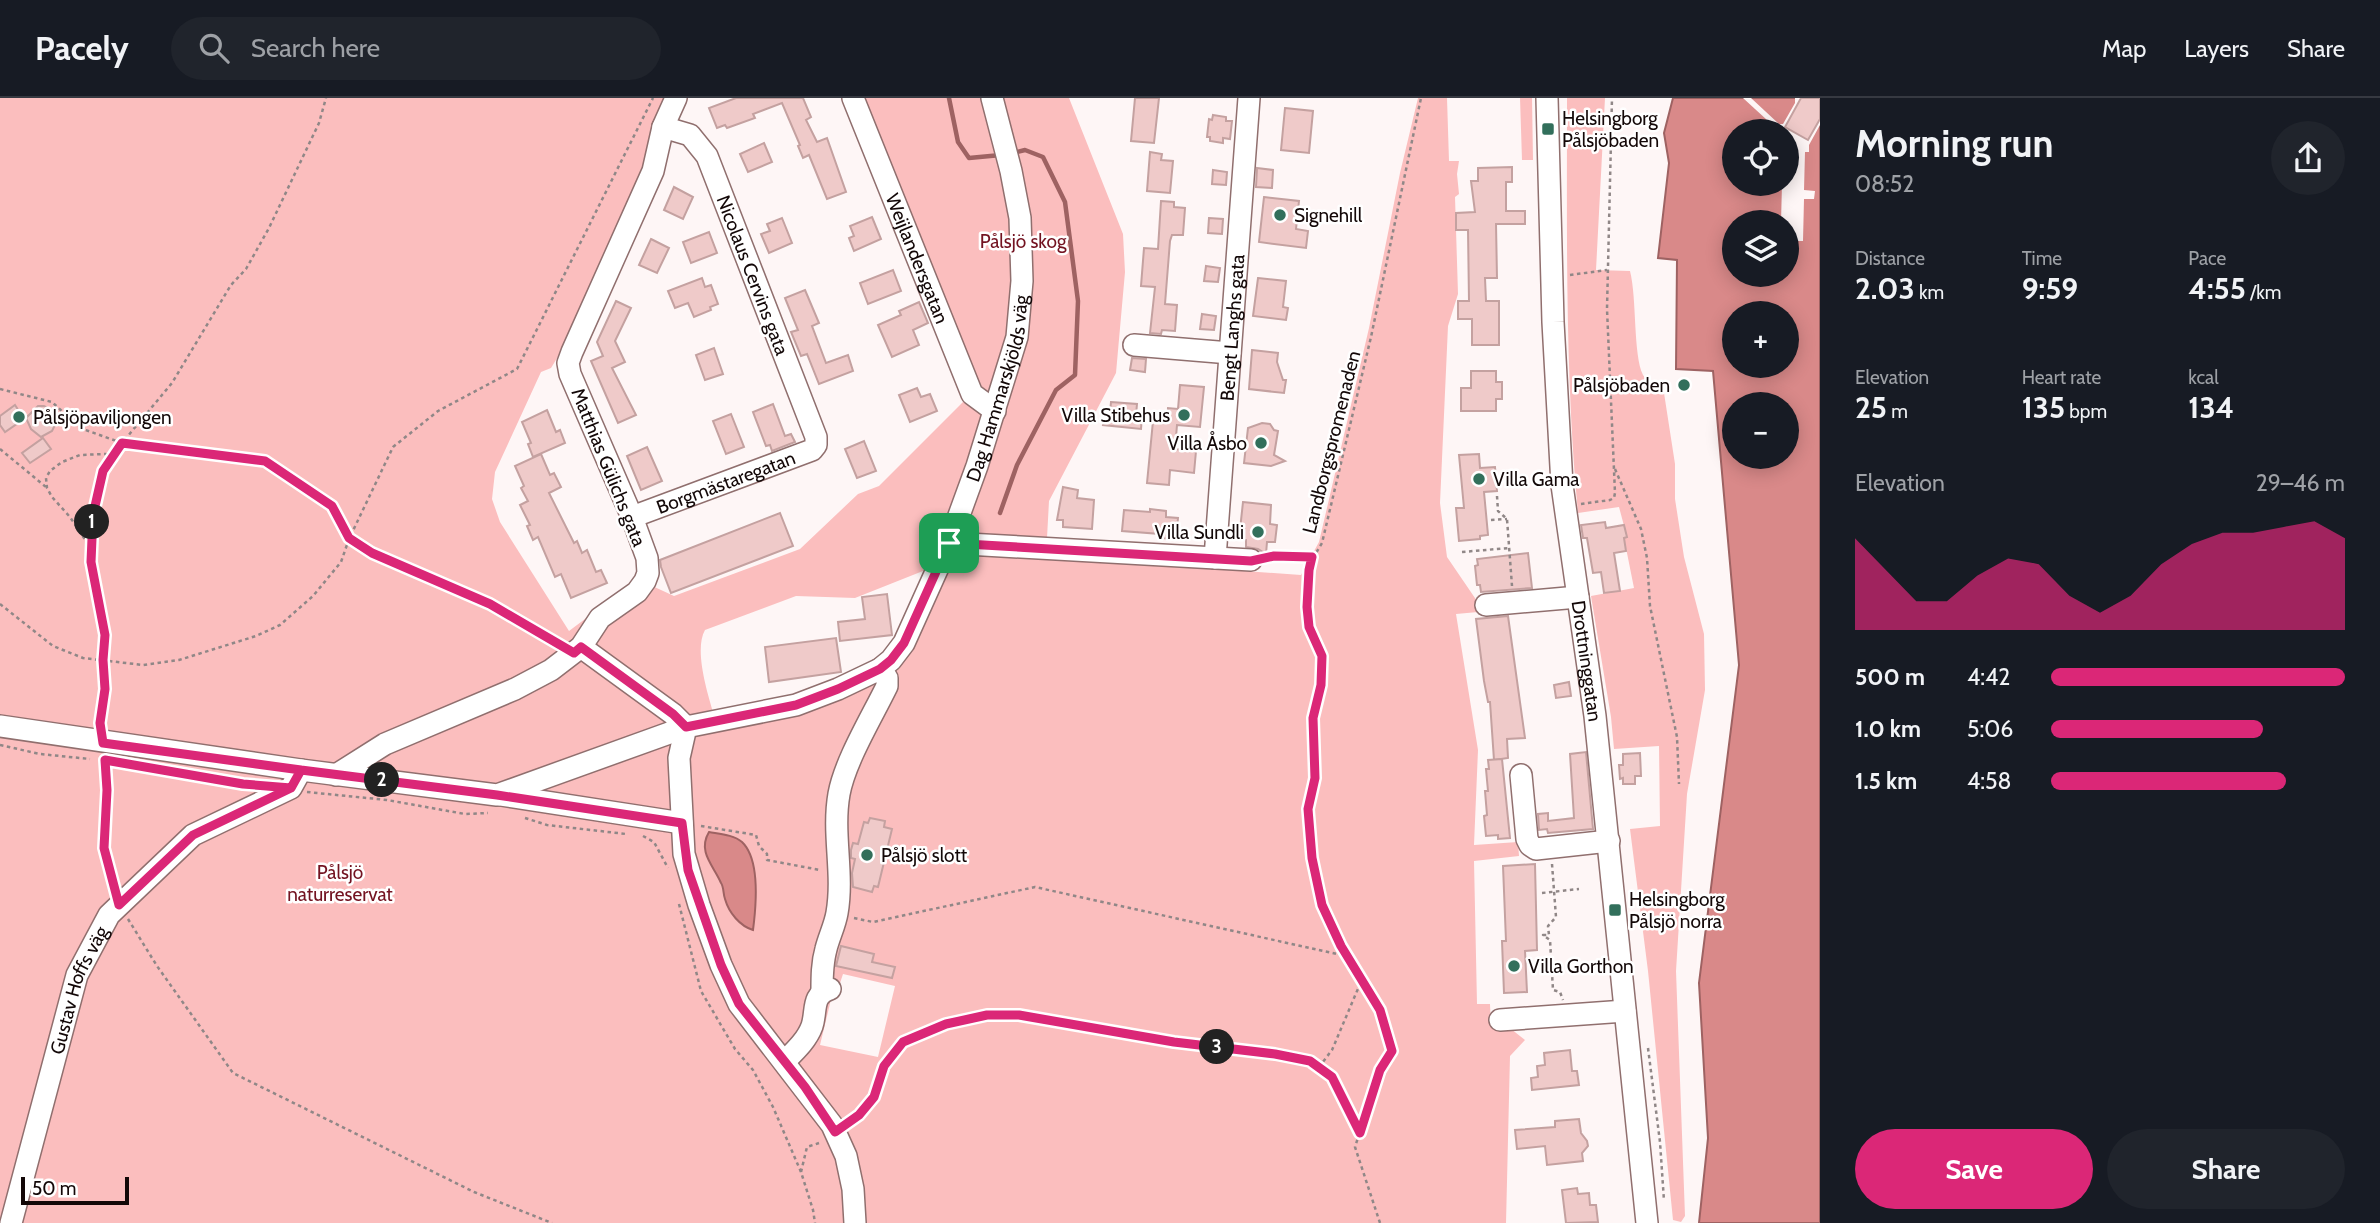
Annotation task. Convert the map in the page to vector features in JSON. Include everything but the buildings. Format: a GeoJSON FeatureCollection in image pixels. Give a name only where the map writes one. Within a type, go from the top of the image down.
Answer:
{"type":"FeatureCollection","features":[{"type":"Feature","properties":{"kind":"street"},"geometry":{"type":"LineString","coordinates":[[663,127],[676,98]]}},
{"type":"Feature","properties":{"kind":"street","name":"Weijlandersgatan"},"geometry":{"type":"LineString","coordinates":[[853,98],[972,394],[995,411]]}},
{"type":"Feature","properties":{"kind":"street","name":"Dag Hammarskjölds väg"},"geometry":{"type":"LineString","coordinates":[[494,804],[686,727],[796,705],[838,689],[880,669],[904,643],[949,543],[995,411],[1017,338],[1022,281],[1020,218],[1012,172],[992,98]]}},
{"type":"Feature","properties":{"kind":"street","name":"Bengt Langhs gata"},"geometry":{"type":"LineString","coordinates":[[1215,558],[1249,98]]}},
{"type":"Feature","properties":{"kind":"street","name":"Drottninggatan"},"geometry":{"type":"LineString","coordinates":[[1547,98],[1557,416],[1562,485],[1595,716],[1647,1223]]}},
{"type":"Feature","properties":{"kind":"street","name":"Nicolaus Cervins gata"},"geometry":{"type":"LineString","coordinates":[[663,127],[690,135],[707,156],[816,437],[816,445]]}},
{"type":"Feature","properties":{"kind":"street","name":"Matthias Gülichs gata"},"geometry":{"type":"LineString","coordinates":[[336,775],[386,744],[515,689],[551,670],[578,650],[600,618],[637,592],[645,582],[648,573],[647,558],[570,374],[568,363],[653,171],[663,127]]}},
{"type":"Feature","properties":{"kind":"street"},"geometry":{"type":"LineString","coordinates":[[1134,345],[1230,353]]}},
{"type":"Feature","properties":{"kind":"street","name":"Borgmästaregatan"},"geometry":{"type":"LineString","coordinates":[[632,517],[812,450],[816,445]]}},
{"type":"Feature","properties":{"kind":"street"},"geometry":{"type":"LineString","coordinates":[[949,543],[1251,561]]}},
{"type":"Feature","properties":{"kind":"street"},"geometry":{"type":"LineString","coordinates":[[1486,605],[1577,597]]}},
{"type":"Feature","properties":{"kind":"street"},"geometry":{"type":"LineString","coordinates":[[578,650],[673,714],[686,727],[679,758],[682,823],[688,870],[721,965],[739,1004],[785,1061],[835,1132],[846,1157],[853,1189],[855,1223]]}},
{"type":"Feature","properties":{"kind":"street"},"geometry":{"type":"LineString","coordinates":[[785,1061],[804,1041],[812,1025],[814,1006],[826,990],[822,973],[825,949],[837,914],[841,874],[837,845],[839,793],[887,686],[887,678],[880,669]]}},
{"type":"Feature","properties":{"kind":"street"},"geometry":{"type":"LineString","coordinates":[[0,726],[97,751],[296,779],[336,775],[494,804],[682,823]]}},
{"type":"Feature","properties":{"kind":"street"},"geometry":{"type":"LineString","coordinates":[[1521,775],[1527,839],[1530,845],[1536,849],[1609,841]]}},
{"type":"Feature","properties":{"kind":"street","name":"Gustav Hoffs väg"},"geometry":{"type":"LineString","coordinates":[[11,1223],[77,975],[109,915],[193,835],[296,779]]}},
{"type":"Feature","properties":{"kind":"street"},"geometry":{"type":"LineString","coordinates":[[1500,1020],[1625,1011]]}},
{"type":"Feature","properties":{"kind":"path"},"geometry":{"type":"LineString","coordinates":[[91,562],[93,515],[103,471],[122,443],[172,383],[231,285],[246,269],[269,229],[319,123],[326,98]]}},
{"type":"Feature","properties":{"kind":"path"},"geometry":{"type":"LineString","coordinates":[[0,604],[53,646],[83,658],[143,665],[179,660],[256,636],[281,625],[313,596],[341,562],[349,538],[393,447],[438,411],[517,369],[653,98]]}},
{"type":"Feature","properties":{"kind":"path","name":"Landborgspromenaden"},"geometry":{"type":"LineString","coordinates":[[1380,1223],[1355,1147],[1380,1070],[1392,1051],[1380,1010],[1347,956],[1322,905],[1312,858],[1308,809],[1315,778],[1313,718],[1321,685],[1322,656],[1309,627],[1307,607],[1309,570],[1312,557],[1322,543],[1371,337],[1421,98]]}},
{"type":"Feature","properties":{"kind":"path"},"geometry":{"type":"LineString","coordinates":[[1574,505],[1614,498],[1607,309],[1612,98]]}},
{"type":"Feature","properties":{"kind":"path"},"geometry":{"type":"LineString","coordinates":[[1563,276],[1607,270]]}},
{"type":"Feature","properties":{"kind":"path"},"geometry":{"type":"LineString","coordinates":[[0,389],[52,402],[80,428],[122,443],[265,461],[332,506],[349,538],[372,553],[490,604],[578,650]]}},
{"type":"Feature","properties":{"kind":"path"},"geometry":{"type":"LineString","coordinates":[[0,449],[47,488],[86,541],[105,635],[105,689],[97,751],[40,754],[0,745]]}},
{"type":"Feature","properties":{"kind":"path"},"geometry":{"type":"LineString","coordinates":[[47,488],[46,478],[50,471],[62,462],[80,455],[99,453],[106,453],[110,461]]}},
{"type":"Feature","properties":{"kind":"path"},"geometry":{"type":"LineString","coordinates":[[1614,466],[1641,529],[1647,558],[1650,606],[1677,737],[1679,785]]}},
{"type":"Feature","properties":{"kind":"path"},"geometry":{"type":"LineString","coordinates":[[1497,496],[1498,511],[1507,519],[1514,603]]}},
{"type":"Feature","properties":{"kind":"path"},"geometry":{"type":"LineString","coordinates":[[1491,520],[1507,519]]}},
{"type":"Feature","properties":{"kind":"path"},"geometry":{"type":"LineString","coordinates":[[1462,551],[1509,548]]}},
{"type":"Feature","properties":{"kind":"path"},"geometry":{"type":"LineString","coordinates":[[1251,561],[1274,556],[1312,557]]}},
{"type":"Feature","properties":{"kind":"path"},"geometry":{"type":"LineString","coordinates":[[116,762],[105,760],[107,790],[104,848],[119,905],[157,966],[233,1073],[474,1192],[552,1223]]}},
{"type":"Feature","properties":{"kind":"path"},"geometry":{"type":"LineString","coordinates":[[126,764],[243,784],[296,779],[387,800],[465,814],[494,804]]}},
{"type":"Feature","properties":{"kind":"path"},"geometry":{"type":"LineString","coordinates":[[516,815],[547,825],[630,834]]}},
{"type":"Feature","properties":{"kind":"path"},"geometry":{"type":"LineString","coordinates":[[682,823],[756,835],[759,846],[767,854],[767,860],[841,874]]}},
{"type":"Feature","properties":{"kind":"path"},"geometry":{"type":"LineString","coordinates":[[643,836],[654,842]]}},
{"type":"Feature","properties":{"kind":"path"},"geometry":{"type":"LineString","coordinates":[[1550,847],[1556,917],[1548,926],[1549,934],[1543,935],[1550,940],[1552,990],[1560,992],[1569,1015]]}},
{"type":"Feature","properties":{"kind":"path"},"geometry":{"type":"LineString","coordinates":[[837,914],[873,922],[1035,887],[1347,956]]}},
{"type":"Feature","properties":{"kind":"path"},"geometry":{"type":"LineString","coordinates":[[1542,892],[1579,889]]}},
{"type":"Feature","properties":{"kind":"path"},"geometry":{"type":"LineString","coordinates":[[1319,1068],[1332,1050],[1360,984]]}},
{"type":"Feature","properties":{"kind":"path"},"geometry":{"type":"LineString","coordinates":[[815,1223],[801,1172],[807,1147],[821,1142],[859,1115],[874,1097],[884,1066],[903,1042],[946,1024],[987,1015],[1019,1015],[1174,1042],[1310,1061],[1332,1077],[1360,1133]]}},
{"type":"Feature","properties":{"kind":"path"},"geometry":{"type":"LineString","coordinates":[[1652,1073],[1664,1188],[1662,1207]]}},
{"type":"Feature","properties":{"kind":"green space","name":"Pålsjö naturreservat"},"geometry":{"type":"Polygon","coordinates":[[[0,98],[665,98],[648,169],[562,350],[551,368],[541,372],[495,472],[492,499],[500,522],[569,631],[629,586],[635,578],[674,596],[800,549],[858,494],[879,486],[963,402],[969,400],[857,98],[1069,98],[1123,234],[1125,272],[1116,373],[1049,501],[1047,538],[959,534],[923,571],[855,598],[796,596],[705,630],[701,659],[713,712],[805,698],[892,653],[955,553],[966,551],[1301,575],[1319,542],[1369,328],[1418,98],[1447,98],[1449,161],[1459,161],[1459,194],[1455,197],[1458,294],[1448,326],[1440,503],[1447,557],[1477,601],[1478,612],[1456,614],[1478,750],[1474,845],[1518,842],[1519,856],[1474,861],[1477,1004],[1490,1004],[1491,1025],[1506,1025],[1525,1040],[1510,1056],[1506,1223],[0,1223],[0,98]],[[843,974],[840,983],[835,983],[820,1045],[878,1057],[895,986],[843,974]]]}},
{"type":"Feature","properties":{"kind":"green space"},"geometry":{"type":"Polygon","coordinates":[[[1520,98],[1532,98],[1533,160],[1522,160],[1520,98]]]}},
{"type":"Feature","properties":{"kind":"green space"},"geometry":{"type":"Polygon","coordinates":[[[1567,98],[1605,98],[1596,270],[1630,271],[1640,366],[1645,378],[1664,393],[1675,464],[1675,499],[1684,557],[1704,634],[1705,690],[1687,794],[1676,971],[1685,1216],[1681,1222],[1673,1220],[1648,971],[1630,829],[1660,826],[1659,746],[1614,749],[1591,596],[1634,588],[1624,538],[1627,537],[1619,507],[1578,513],[1569,358],[1567,98]]]}},
{"type":"Feature","properties":{"kind":"shaded area"},"geometry":{"type":"Polygon","coordinates":[[[1673,98],[1820,98],[1820,1223],[1699,1223],[1708,1138],[1699,983],[1739,665],[1713,371],[1676,369],[1677,260],[1658,258],[1669,163],[1664,133],[1673,98]]]}},
{"type":"Feature","properties":{"kind":"shaded area"},"geometry":{"type":"Polygon","coordinates":[[[709,832],[735,838],[748,850],[756,884],[753,930],[739,922],[727,904],[722,885],[706,852],[709,832]]]}},
{"type":"Feature","properties":{"kind":"pier"},"geometry":{"type":"Polygon","coordinates":[[[1743,98],[1751,98],[1774,119],[1766,119],[1743,98]]]}},
{"type":"Feature","properties":{"kind":"pier"},"geometry":{"type":"Polygon","coordinates":[[[1795,98],[1820,98],[1820,125],[1809,145],[1809,152],[1805,152],[1804,190],[1815,191],[1814,199],[1804,199],[1803,241],[1799,241],[1799,210],[1781,210],[1782,196],[1799,196],[1799,119],[1786,119],[1795,98]]]}},
{"type":"Feature","properties":{"kind":"waterway"},"geometry":{"type":"LineString","coordinates":[[949,98],[958,142],[969,158],[1001,155]]}},
{"type":"Feature","properties":{"kind":"waterway"},"geometry":{"type":"LineString","coordinates":[[1000,513],[1017,465],[1056,390],[1075,375],[1078,301],[1065,202],[1043,157],[1025,150],[1013,153]]}},
{"type":"Feature","properties":{"kind":"place","name":"Helsingborg Pålsjöbaden"},"geometry":{"type":"Point","coordinates":[1548,129]}},
{"type":"Feature","properties":{"kind":"place","name":"Signehill"},"geometry":{"type":"Point","coordinates":[1280,215]}},
{"type":"Feature","properties":{"kind":"place","name":"Pålsjöbaden"},"geometry":{"type":"Point","coordinates":[1684,385]}},
{"type":"Feature","properties":{"kind":"place","name":"Villa Stibehus"},"geometry":{"type":"Point","coordinates":[1184,415]}},
{"type":"Feature","properties":{"kind":"place","name":"Pålsjöpaviljongen"},"geometry":{"type":"Point","coordinates":[19,417]}},
{"type":"Feature","properties":{"kind":"place","name":"Villa Åsbo"},"geometry":{"type":"Point","coordinates":[1261,443]}},
{"type":"Feature","properties":{"kind":"place","name":"Villa Gama"},"geometry":{"type":"Point","coordinates":[1479,479]}},
{"type":"Feature","properties":{"kind":"place","name":"Villa Sundli"},"geometry":{"type":"Point","coordinates":[1258,532]}},
{"type":"Feature","properties":{"kind":"place","name":"Pålsjö slott"},"geometry":{"type":"Point","coordinates":[867,855]}},
{"type":"Feature","properties":{"kind":"place","name":"Helsingborg Pålsjö norra"},"geometry":{"type":"Point","coordinates":[1615,910]}},
{"type":"Feature","properties":{"kind":"place","name":"Villa Gorthon"},"geometry":{"type":"Point","coordinates":[1514,966]}},
{"type":"Feature","properties":{"kind":"route"},"geometry":{"type":"LineString","coordinates":[[949,543],[904,643],[880,669],[796,705],[686,727],[673,714],[581,647],[574,653],[490,604],[372,553],[349,538],[332,506],[265,461],[122,443],[103,471],[93,515],[91,562],[105,635],[105,689],[100,723],[103,743],[301,770],[291,788],[193,835],[119,905],[104,848],[107,790],[105,760],[243,784],[291,788],[301,770],[497,795],[682,823],[688,870],[721,965],[739,1004],[805,1087],[835,1132],[859,1115],[874,1097],[884,1066],[903,1042],[946,1024],[987,1015],[1019,1015],[1174,1042],[1310,1061],[1332,1077],[1360,1133],[1380,1070],[1392,1051],[1380,1010],[1341,946],[1322,905],[1312,858],[1308,809],[1315,778],[1313,718],[1321,685],[1322,656],[1309,627],[1307,607],[1312,557],[1274,556],[1251,561],[949,543]]}},
{"type":"Feature","properties":{"kind":"park label","name":"Pålsjö skog"},"geometry":{"type":"Point","coordinates":[1023,241]}}]}
